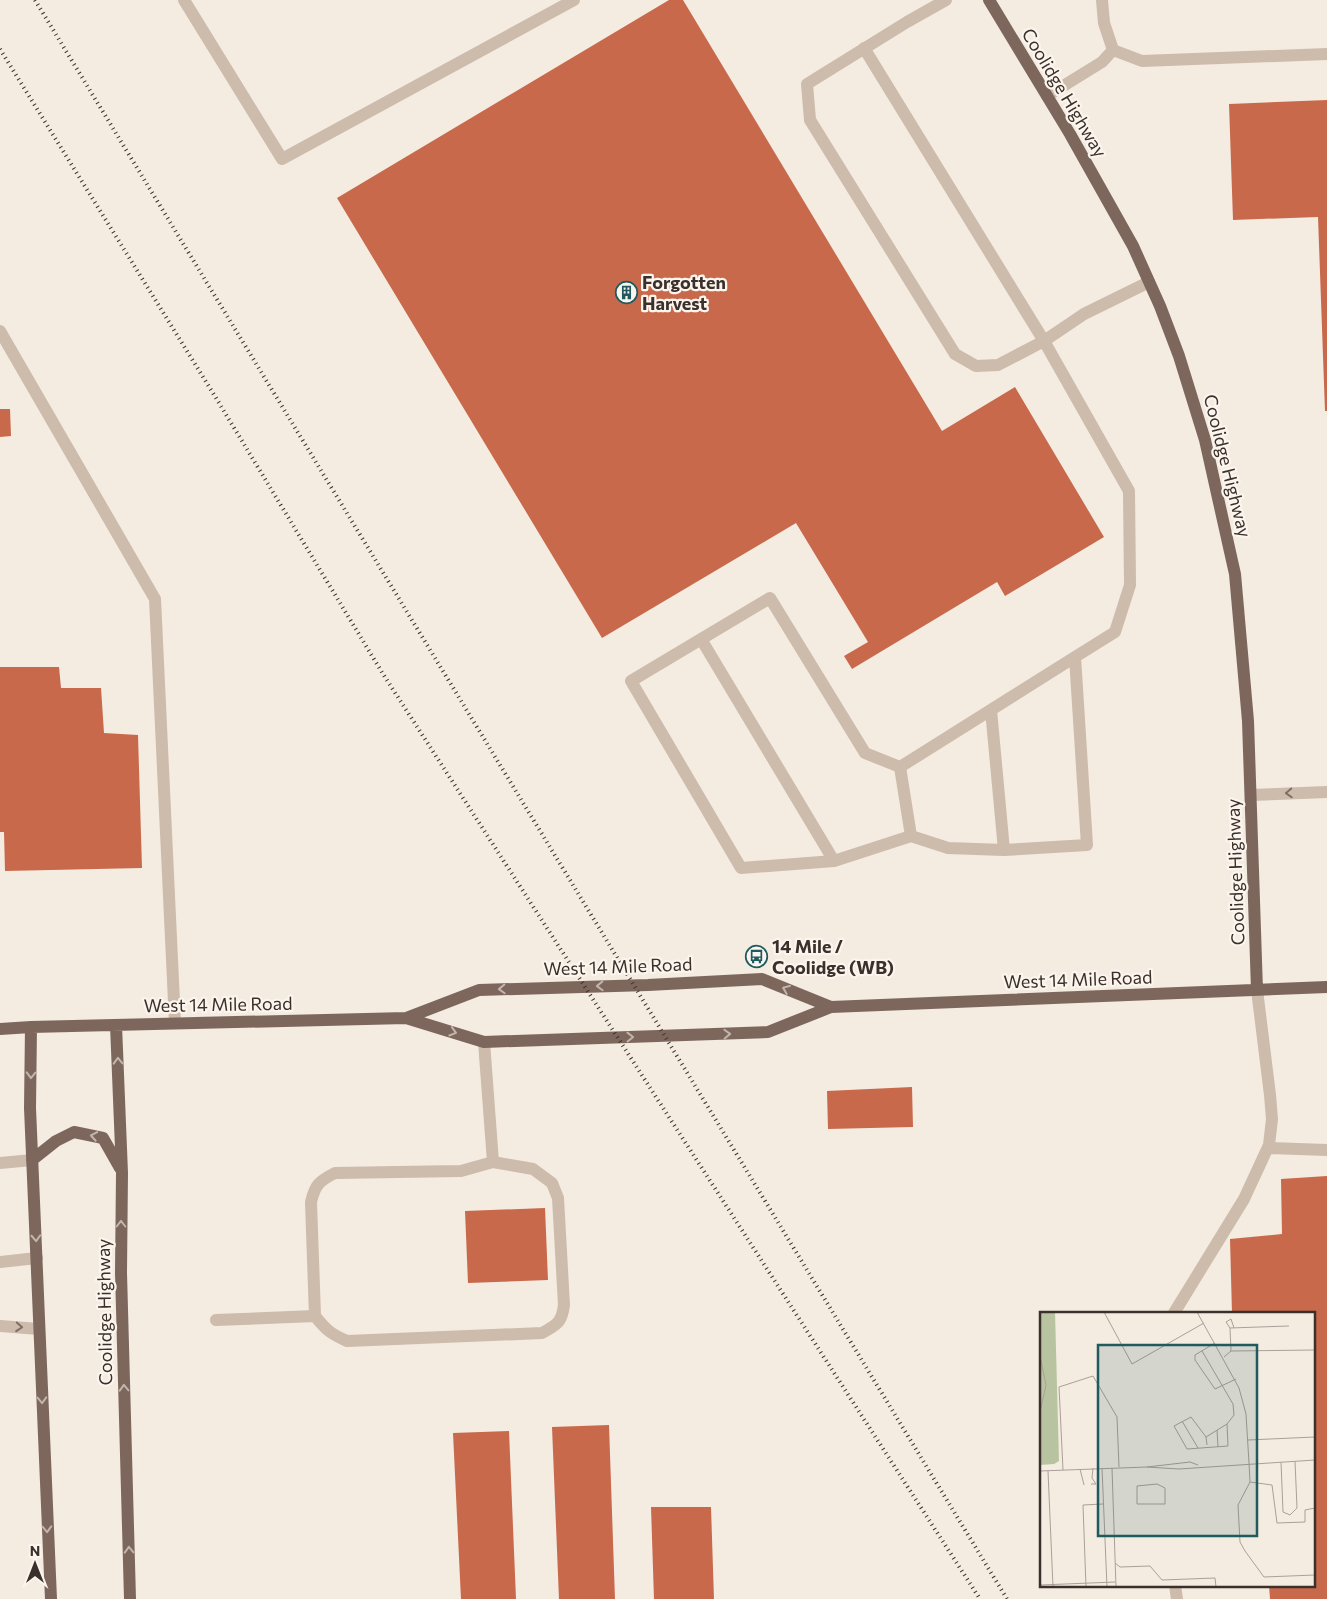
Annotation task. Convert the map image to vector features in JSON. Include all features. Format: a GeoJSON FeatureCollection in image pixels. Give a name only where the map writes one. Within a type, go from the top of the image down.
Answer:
{"type":"FeatureCollection","features":[{"type":"Feature","properties":{"kind":"main road","name":"Coolidge Highway"},"geometry":{"type":"LineString","coordinates":[[989,0],[1070,134],[1133,246],[1179,356],[1205,440],[1235,574],[1248,721],[1257,990]]}},
{"type":"Feature","properties":{"kind":"main road","name":"West 14 Mile Road"},"geometry":{"type":"LineString","coordinates":[[406,1018],[479,990],[648,985],[762,978],[831,1007]]}},
{"type":"Feature","properties":{"kind":"main road","name":"West 14 Mile Road"},"geometry":{"type":"LineString","coordinates":[[0,1029],[406,1018],[484,1042],[768,1032],[831,1007],[1327,988]]}},
{"type":"Feature","properties":{"kind":"main road","name":"Coolidge Highway"},"geometry":{"type":"LineString","coordinates":[[116,1025],[122,1173],[121,1273],[130,1599]]}},
{"type":"Feature","properties":{"kind":"main road"},"geometry":{"type":"LineString","coordinates":[[31,1027],[30,1108],[51,1599]]}},
{"type":"Feature","properties":{"kind":"main road"},"geometry":{"type":"LineString","coordinates":[[32,1160],[56,1141],[74,1132],[103,1138],[122,1173]]}},
{"type":"Feature","properties":{"kind":"lane"},"geometry":{"type":"LineString","coordinates":[[184,0],[282,159],[574,0]]}},
{"type":"Feature","properties":{"kind":"lane"},"geometry":{"type":"LineString","coordinates":[[946,0],[864,48],[808,84],[810,120],[955,354],[976,366],[998,365],[1044,341],[1084,314],[1149,282]]}},
{"type":"Feature","properties":{"kind":"lane"},"geometry":{"type":"LineString","coordinates":[[1102,0],[1104,23],[1113,50]]}},
{"type":"Feature","properties":{"kind":"lane"},"geometry":{"type":"LineString","coordinates":[[864,48],[1044,341],[1129,491],[1130,585],[1115,632],[900,767]]}},
{"type":"Feature","properties":{"kind":"lane"},"geometry":{"type":"LineString","coordinates":[[1047,96],[1102,62],[1113,50]]}},
{"type":"Feature","properties":{"kind":"lane"},"geometry":{"type":"LineString","coordinates":[[1113,50],[1142,61],[1327,54]]}},
{"type":"Feature","properties":{"kind":"lane"},"geometry":{"type":"LineString","coordinates":[[0,332],[155,599],[176,1023]]}},
{"type":"Feature","properties":{"kind":"lane"},"geometry":{"type":"LineString","coordinates":[[900,767],[865,753],[770,598],[631,681],[741,868],[834,862],[911,836],[948,848],[1004,850],[1087,845],[1074,657]]}},
{"type":"Feature","properties":{"kind":"lane"},"geometry":{"type":"LineString","coordinates":[[701,639],[834,862]]}},
{"type":"Feature","properties":{"kind":"lane"},"geometry":{"type":"LineString","coordinates":[[991,710],[1004,850]]}},
{"type":"Feature","properties":{"kind":"lane"},"geometry":{"type":"LineString","coordinates":[[900,767],[911,836]]}},
{"type":"Feature","properties":{"kind":"lane"},"geometry":{"type":"LineString","coordinates":[[1251,795],[1327,792]]}},
{"type":"Feature","properties":{"kind":"lane"},"geometry":{"type":"LineString","coordinates":[[1175,1312],[1244,1199],[1268,1148],[1272,1119],[1257,990]]}},
{"type":"Feature","properties":{"kind":"lane"},"geometry":{"type":"LineString","coordinates":[[484,1042],[493,1162]]}},
{"type":"Feature","properties":{"kind":"lane"},"geometry":{"type":"LineString","coordinates":[[1268,1148],[1327,1150]]}},
{"type":"Feature","properties":{"kind":"lane"},"geometry":{"type":"LineString","coordinates":[[0,1163],[32,1160]]}},
{"type":"Feature","properties":{"kind":"lane"},"geometry":{"type":"LineString","coordinates":[[493,1162],[532,1169],[552,1183],[558,1198],[564,1305],[562,1317],[555,1326],[542,1333],[347,1341],[334,1336],[325,1329],[315,1316],[311,1202],[314,1190],[322,1180],[335,1173],[461,1171],[493,1162]]}},
{"type":"Feature","properties":{"kind":"lane"},"geometry":{"type":"LineString","coordinates":[[0,1262],[37,1258]]}},
{"type":"Feature","properties":{"kind":"lane"},"geometry":{"type":"LineString","coordinates":[[216,1320],[315,1316]]}},
{"type":"Feature","properties":{"kind":"lane"},"geometry":{"type":"LineString","coordinates":[[0,1326],[39,1329]]}},
{"type":"Feature","properties":{"kind":"lane"},"geometry":{"type":"LineString","coordinates":[[1175,1586],[1177,1599]]}},
{"type":"Feature","properties":{"kind":"building","name":"Forgotten Harvest"},"geometry":{"type":"Polygon","coordinates":[[[669,0],[683,0],[942,431],[1015,387],[1104,537],[1005,596],[997,582],[852,669],[844,656],[868,642],[796,523],[602,638],[337,198],[669,0]]]}},
{"type":"Feature","properties":{"kind":"building"},"geometry":{"type":"Polygon","coordinates":[[[1327,100],[1327,411],[1325,411],[1318,217],[1233,220],[1229,104],[1327,100]]]}},
{"type":"Feature","properties":{"kind":"building"},"geometry":{"type":"Polygon","coordinates":[[[0,409],[10,409],[11,436],[0,437],[0,409]]]}},
{"type":"Feature","properties":{"kind":"building"},"geometry":{"type":"Polygon","coordinates":[[[0,667],[59,667],[61,688],[101,688],[104,733],[138,735],[142,868],[5,871],[4,832],[0,832],[0,667]]]}},
{"type":"Feature","properties":{"kind":"building"},"geometry":{"type":"Polygon","coordinates":[[[912,1087],[913,1127],[828,1129],[827,1091],[912,1087]]]}},
{"type":"Feature","properties":{"kind":"building"},"geometry":{"type":"Polygon","coordinates":[[[1327,1176],[1327,1599],[1270,1599],[1269,1586],[1314,1586],[1314,1312],[1232,1312],[1230,1239],[1282,1234],[1281,1179],[1327,1176]]]}},
{"type":"Feature","properties":{"kind":"building"},"geometry":{"type":"Polygon","coordinates":[[[545,1208],[548,1280],[468,1283],[465,1211],[545,1208]]]}},
{"type":"Feature","properties":{"kind":"building"},"geometry":{"type":"Polygon","coordinates":[[[609,1425],[615,1599],[559,1599],[552,1427],[609,1425]]]}},
{"type":"Feature","properties":{"kind":"building"},"geometry":{"type":"Polygon","coordinates":[[[509,1431],[516,1599],[461,1599],[453,1433],[509,1431]]]}},
{"type":"Feature","properties":{"kind":"building"},"geometry":{"type":"Polygon","coordinates":[[[651,1507],[711,1507],[714,1599],[654,1599],[651,1507]]]}},
{"type":"Feature","properties":{"kind":"railway"},"geometry":{"type":"LineString","coordinates":[[35,0],[1007,1599]]}},
{"type":"Feature","properties":{"kind":"railway"},"geometry":{"type":"LineString","coordinates":[[0,49],[216,398],[383,674],[980,1599]]}},
{"type":"Feature","properties":{"kind":"place","name":"Forgotten Harvest"},"geometry":{"type":"Point","coordinates":[626,293]}},
{"type":"Feature","properties":{"kind":"place","name":"14 Mile / Coolidge (WB)"},"geometry":{"type":"Point","coordinates":[756,957]}}]}
